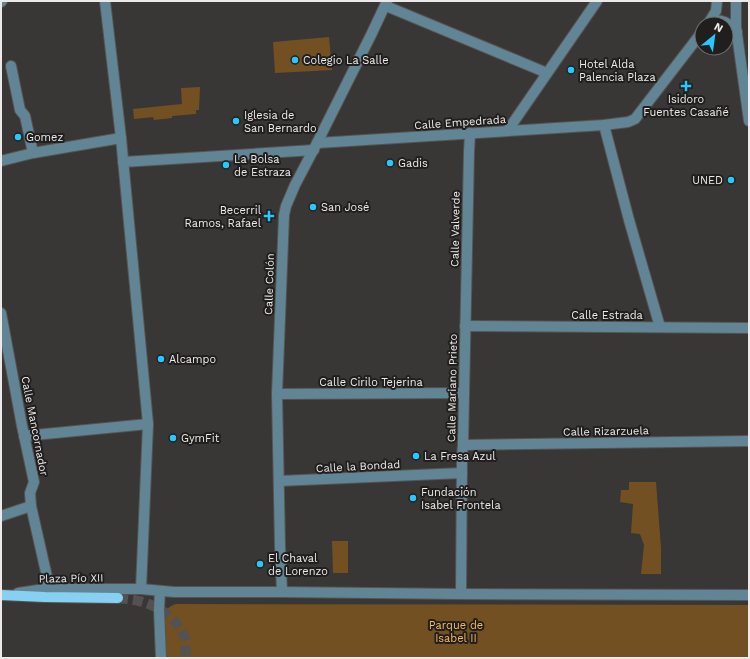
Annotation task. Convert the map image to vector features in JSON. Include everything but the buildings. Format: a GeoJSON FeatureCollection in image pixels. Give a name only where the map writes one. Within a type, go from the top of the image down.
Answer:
{"type":"FeatureCollection","features":[{"type":"Feature","properties":{"kind":"main road"},"geometry":{"type":"LineString","coordinates":[[4,595],[118,598]]}},
{"type":"Feature","properties":{"kind":"street"},"geometry":{"type":"LineString","coordinates":[[105,1],[121,138],[148,424],[141,589]]}},
{"type":"Feature","properties":{"kind":"street"},"geometry":{"type":"LineString","coordinates":[[508,130],[597,1]]}},
{"type":"Feature","properties":{"kind":"street"},"geometry":{"type":"LineString","coordinates":[[713,16],[716,11],[717,1]]}},
{"type":"Feature","properties":{"kind":"street"},"geometry":{"type":"LineString","coordinates":[[736,1],[737,32],[749,121]]}},
{"type":"Feature","properties":{"kind":"street"},"geometry":{"type":"LineString","coordinates":[[387,3],[547,73]]}},
{"type":"Feature","properties":{"kind":"street","name":"Calle Colón"},"geometry":{"type":"LineString","coordinates":[[282,592],[278,394],[284,215],[286,206],[295,185],[387,3]]}},
{"type":"Feature","properties":{"kind":"street"},"geometry":{"type":"LineString","coordinates":[[734,29],[737,32]]}},
{"type":"Feature","properties":{"kind":"street","name":"Calle Empedrada"},"geometry":{"type":"LineString","coordinates":[[123,162],[470,133],[604,125],[628,122],[635,119],[694,42]]}},
{"type":"Feature","properties":{"kind":"street"},"geometry":{"type":"LineString","coordinates":[[11,66],[20,110],[25,116],[33,153]]}},
{"type":"Feature","properties":{"kind":"street"},"geometry":{"type":"LineString","coordinates":[[604,125],[628,220],[660,327]]}},
{"type":"Feature","properties":{"kind":"street","name":"Calle Valverde"},"geometry":{"type":"LineString","coordinates":[[465,326],[470,133]]}},
{"type":"Feature","properties":{"kind":"street"},"geometry":{"type":"LineString","coordinates":[[1,161],[33,153],[121,138]]}},
{"type":"Feature","properties":{"kind":"street","name":"Calle Mancornador"},"geometry":{"type":"LineString","coordinates":[[1,313],[34,482],[30,493],[31,506],[48,582],[45,589]]}},
{"type":"Feature","properties":{"kind":"street","name":"Calle Estrada"},"geometry":{"type":"LineString","coordinates":[[465,326],[749,328]]}},
{"type":"Feature","properties":{"kind":"street","name":"Calle Mariano Prieto"},"geometry":{"type":"LineString","coordinates":[[461,594],[465,326]]}},
{"type":"Feature","properties":{"kind":"street","name":"Calle Cirilo Tejerina"},"geometry":{"type":"LineString","coordinates":[[278,394],[464,393]]}},
{"type":"Feature","properties":{"kind":"street"},"geometry":{"type":"LineString","coordinates":[[24,436],[148,424]]}},
{"type":"Feature","properties":{"kind":"street","name":"Calle Rizarzuela"},"geometry":{"type":"LineString","coordinates":[[463,445],[749,441]]}},
{"type":"Feature","properties":{"kind":"street","name":"Calle la Bondad"},"geometry":{"type":"LineString","coordinates":[[279,481],[462,473]]}},
{"type":"Feature","properties":{"kind":"street"},"geometry":{"type":"LineString","coordinates":[[1,516],[31,506]]}},
{"type":"Feature","properties":{"kind":"street","name":"Plaza Pío XII"},"geometry":{"type":"LineString","coordinates":[[4,595],[45,589],[141,589],[174,592],[749,595]]}},
{"type":"Feature","properties":{"kind":"street"},"geometry":{"type":"LineString","coordinates":[[160,591],[159,610],[162,658]]}},
{"type":"Feature","properties":{"kind":"green space"},"geometry":{"type":"Polygon","coordinates":[[[329,37],[332,70],[275,73],[273,42],[329,37]]]}},
{"type":"Feature","properties":{"kind":"green space"},"geometry":{"type":"Polygon","coordinates":[[[200,87],[199,110],[196,110],[196,114],[172,116],[172,118],[154,120],[153,117],[134,119],[133,109],[182,104],[181,88],[200,87]]]}},
{"type":"Feature","properties":{"kind":"green space"},"geometry":{"type":"Polygon","coordinates":[[[629,482],[656,482],[661,548],[661,574],[641,574],[644,545],[640,534],[631,533],[633,504],[620,502],[621,490],[629,490],[629,482]]]}},
{"type":"Feature","properties":{"kind":"green space"},"geometry":{"type":"Polygon","coordinates":[[[332,541],[348,541],[348,573],[333,573],[332,541]]]}},
{"type":"Feature","properties":{"kind":"green space","name":"Parque de Isabel II"},"geometry":{"type":"Polygon","coordinates":[[[176,604],[749,605],[749,658],[165,658],[163,616],[168,608],[176,604]]]}},
{"type":"Feature","properties":{"kind":"tunnel"},"geometry":{"type":"LineString","coordinates":[[118,598],[146,603],[166,613],[181,629],[185,641],[186,658]]}},
{"type":"Feature","properties":{"kind":"place","name":"Colegio La Salle"},"geometry":{"type":"Point","coordinates":[295,60]}},
{"type":"Feature","properties":{"kind":"place","name":"Hotel Alda Palencia Plaza"},"geometry":{"type":"Point","coordinates":[571,70]}},
{"type":"Feature","properties":{"kind":"place","name":"Isidoro Fuentes Casañé"},"geometry":{"type":"Point","coordinates":[686,86]}},
{"type":"Feature","properties":{"kind":"place","name":"Iglesia de San Bernardo"},"geometry":{"type":"Point","coordinates":[236,121]}},
{"type":"Feature","properties":{"kind":"place","name":"Gomez"},"geometry":{"type":"Point","coordinates":[18,137]}},
{"type":"Feature","properties":{"kind":"place","name":"Gadis"},"geometry":{"type":"Point","coordinates":[390,163]}},
{"type":"Feature","properties":{"kind":"place","name":"La Bolsa de Estraza"},"geometry":{"type":"Point","coordinates":[226,165]}},
{"type":"Feature","properties":{"kind":"place","name":"UNED"},"geometry":{"type":"Point","coordinates":[731,180]}},
{"type":"Feature","properties":{"kind":"place","name":"San José"},"geometry":{"type":"Point","coordinates":[313,207]}},
{"type":"Feature","properties":{"kind":"place","name":"Becerril Ramos, Rafael"},"geometry":{"type":"Point","coordinates":[269,216]}},
{"type":"Feature","properties":{"kind":"place","name":"Alcampo"},"geometry":{"type":"Point","coordinates":[161,359]}},
{"type":"Feature","properties":{"kind":"place","name":"GymFit"},"geometry":{"type":"Point","coordinates":[173,438]}},
{"type":"Feature","properties":{"kind":"place","name":"La Fresa Azul"},"geometry":{"type":"Point","coordinates":[416,456]}},
{"type":"Feature","properties":{"kind":"place","name":"Fundación Isabel Frontela"},"geometry":{"type":"Point","coordinates":[413,498]}},
{"type":"Feature","properties":{"kind":"place","name":"El Chaval de Lorenzo"},"geometry":{"type":"Point","coordinates":[260,564]}}]}
